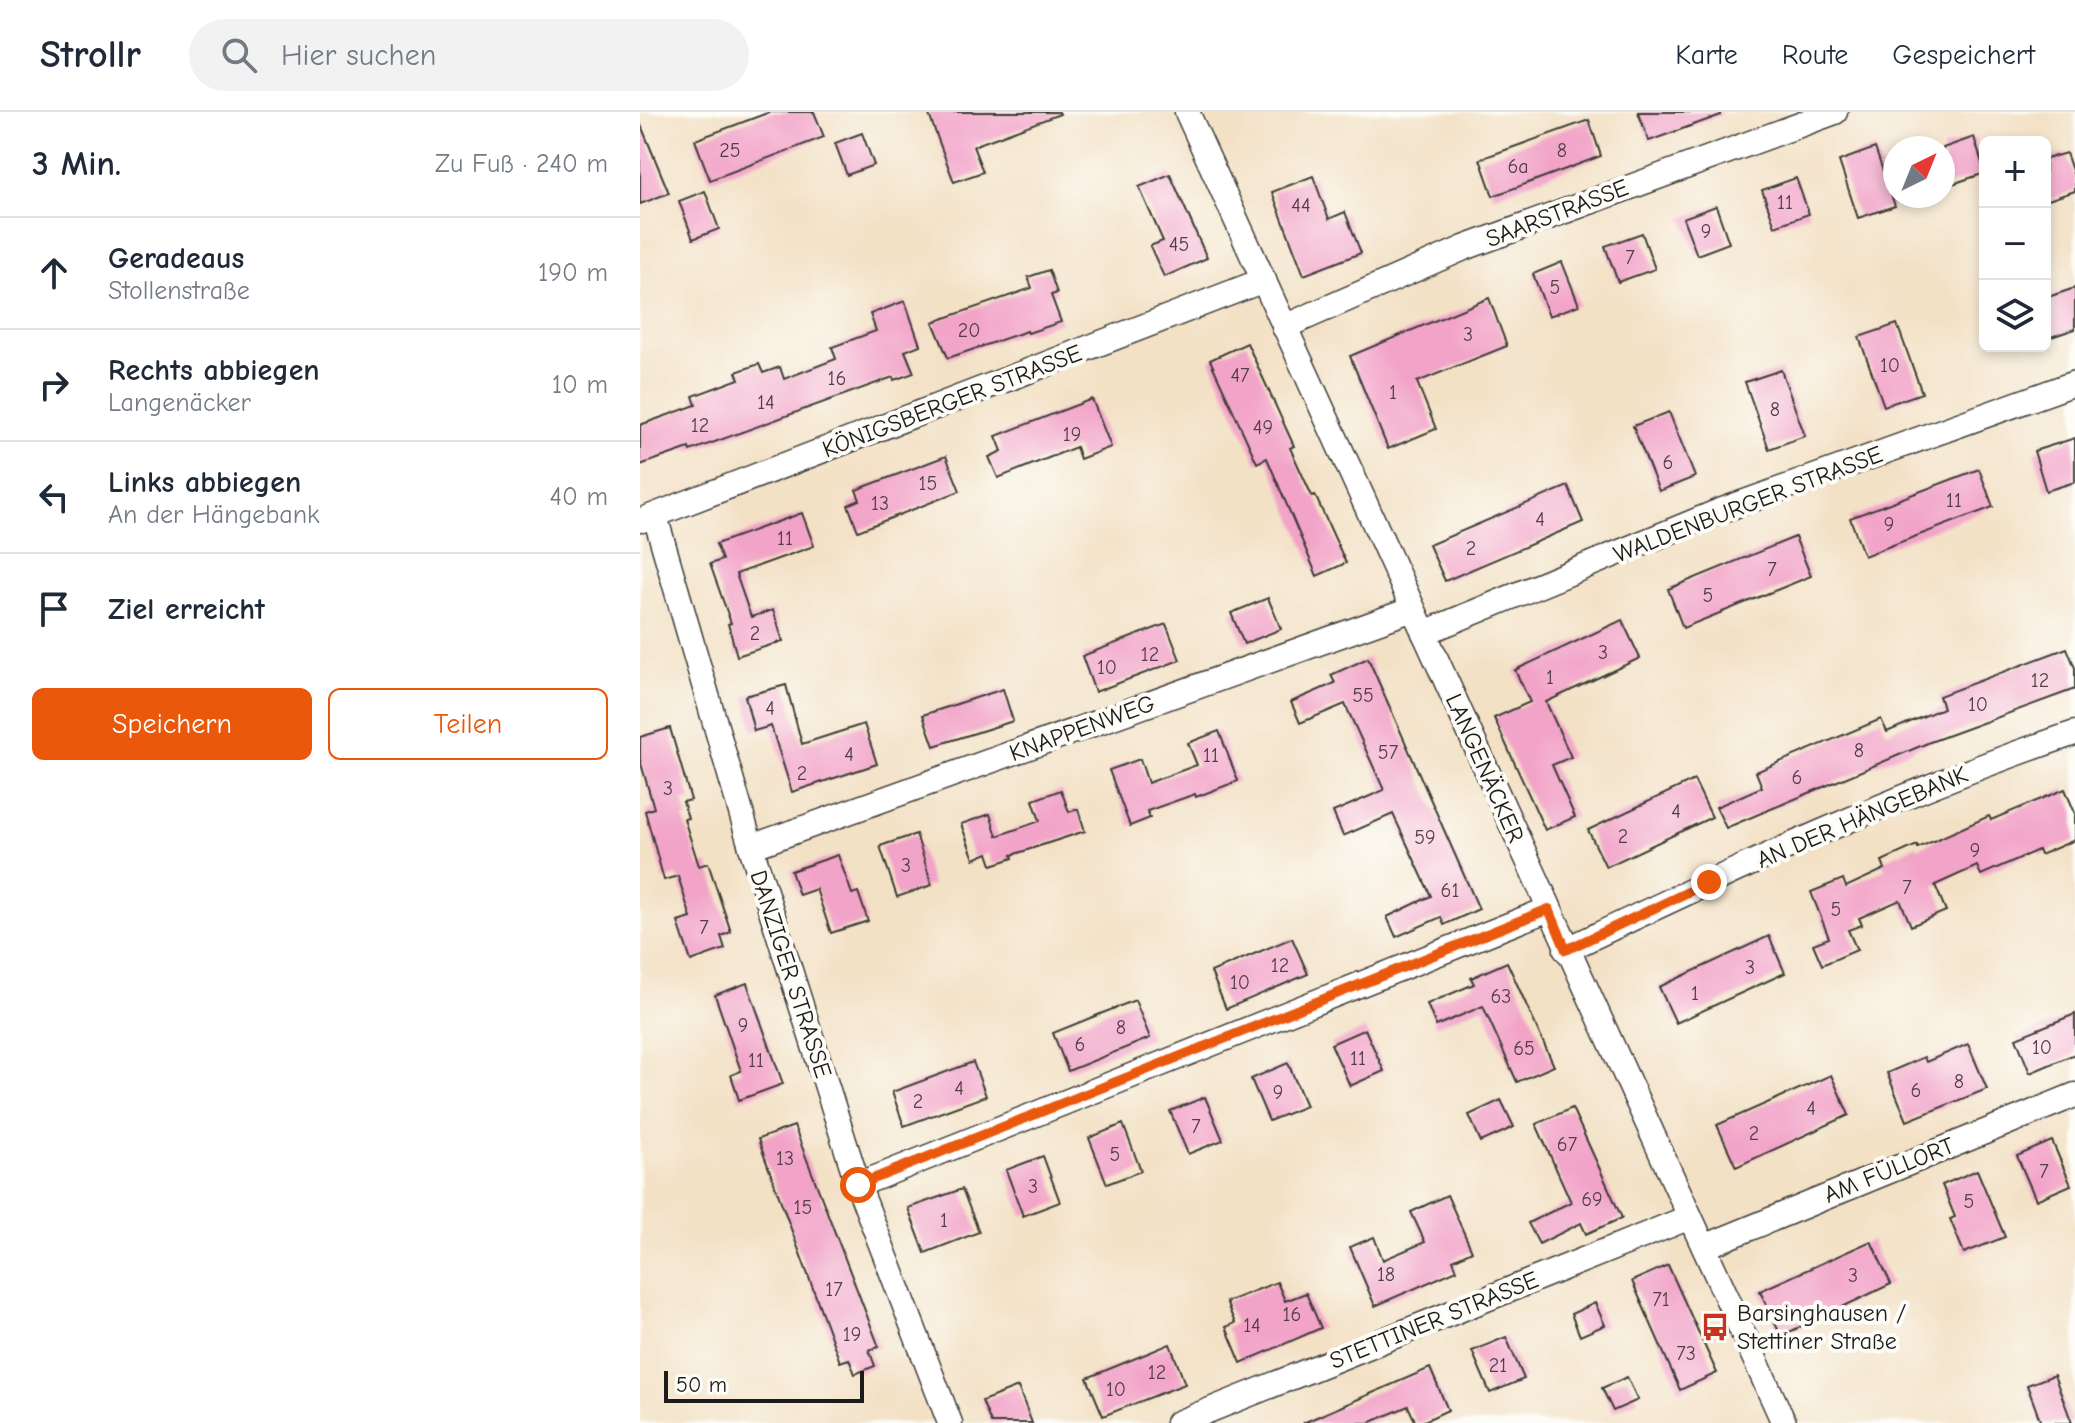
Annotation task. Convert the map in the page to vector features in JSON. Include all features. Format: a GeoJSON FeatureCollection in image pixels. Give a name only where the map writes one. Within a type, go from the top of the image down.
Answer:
{"type":"FeatureCollection","features":[{"type":"Feature","properties":{"kind":"street","name":"LANGENÄCKER"},"geometry":{"type":"LineString","coordinates":[[1187,112],[1784,1423]]}},
{"type":"Feature","properties":{"kind":"street","name":"SAARSTRASSE"},"geometry":{"type":"LineString","coordinates":[[1284,327],[1464,248],[1835,112]]}},
{"type":"Feature","properties":{"kind":"street","name":"KÖNIGSBERGER STRASSE"},"geometry":{"type":"LineString","coordinates":[[648,519],[1264,280]]}},
{"type":"Feature","properties":{"kind":"street","name":"WALDENBURGER STRASSE"},"geometry":{"type":"LineString","coordinates":[[1424,633],[1745,502],[2075,383]]}},
{"type":"Feature","properties":{"kind":"street","name":"DANZIGER STRASSE"},"geometry":{"type":"LineString","coordinates":[[648,519],[858,1185],[950,1423]]}},
{"type":"Feature","properties":{"kind":"street","name":"KNAPPENWEG"},"geometry":{"type":"LineString","coordinates":[[751,847],[1413,609]]}},
{"type":"Feature","properties":{"kind":"street","name":"AN DER HÄNGEBANK"},"geometry":{"type":"LineString","coordinates":[[1566,950],[1870,811],[2075,733]]}},
{"type":"Feature","properties":{"kind":"street"},"geometry":{"type":"LineString","coordinates":[[858,1185],[1549,909]]}},
{"type":"Feature","properties":{"kind":"street","name":"AM FÜLLORT"},"geometry":{"type":"LineString","coordinates":[[1704,1247],[2075,1095]]}},
{"type":"Feature","properties":{"kind":"street","name":"STETTINER STRASSE"},"geometry":{"type":"LineString","coordinates":[[1178,1423],[1690,1217]]}},
{"type":"Feature","properties":{"kind":"building"},"geometry":{"type":"Polygon","coordinates":[[[770,112],[814,112],[824,137],[710,180],[695,140],[770,112]]]}},
{"type":"Feature","properties":{"kind":"building"},"geometry":{"type":"Polygon","coordinates":[[[928,112],[1060,114],[973,146],[983,172],[954,182],[928,112]]]}},
{"type":"Feature","properties":{"kind":"building"},"geometry":{"type":"Polygon","coordinates":[[[1638,112],[1721,112],[1721,115],[1649,141],[1638,112]]]}},
{"type":"Feature","properties":{"kind":"building"},"geometry":{"type":"Polygon","coordinates":[[[1589,120],[1601,156],[1493,196],[1480,159],[1589,120]]]}},
{"type":"Feature","properties":{"kind":"building"},"geometry":{"type":"Polygon","coordinates":[[[640,123],[669,193],[640,204],[640,123]]]}},
{"type":"Feature","properties":{"kind":"building"},"geometry":{"type":"Polygon","coordinates":[[[862,133],[874,165],[847,175],[835,143],[862,133]]]}},
{"type":"Feature","properties":{"kind":"building"},"geometry":{"type":"Polygon","coordinates":[[[1974,137],[1979,153],[1979,175],[1955,183],[1955,144],[1974,137]]]}},
{"type":"Feature","properties":{"kind":"building"},"geometry":{"type":"Polygon","coordinates":[[[1875,148],[1883,171],[1883,208],[1889,208],[1858,218],[1839,161],[1875,148]]]}},
{"type":"Feature","properties":{"kind":"building"},"geometry":{"type":"Polygon","coordinates":[[[2066,153],[2075,179],[2075,191],[2051,199],[2051,157],[2066,153]]]}},
{"type":"Feature","properties":{"kind":"building"},"geometry":{"type":"Polygon","coordinates":[[[1170,174],[1207,258],[1164,277],[1150,246],[1163,241],[1139,187],[1170,174]]]}},
{"type":"Feature","properties":{"kind":"building"},"geometry":{"type":"Polygon","coordinates":[[[1313,176],[1329,219],[1345,212],[1361,253],[1304,275],[1272,192],[1313,176]]]}},
{"type":"Feature","properties":{"kind":"building"},"geometry":{"type":"Polygon","coordinates":[[[1796,178],[1809,214],[1775,226],[1762,190],[1796,178]]]}},
{"type":"Feature","properties":{"kind":"building"},"geometry":{"type":"Polygon","coordinates":[[[705,191],[719,229],[693,239],[679,201],[705,191]]]}},
{"type":"Feature","properties":{"kind":"building"},"geometry":{"type":"Polygon","coordinates":[[[1716,206],[1729,243],[1697,255],[1683,218],[1716,206]]]}},
{"type":"Feature","properties":{"kind":"building"},"geometry":{"type":"Polygon","coordinates":[[[1642,233],[1655,269],[1618,282],[1605,246],[1642,233]]]}},
{"type":"Feature","properties":{"kind":"building"},"geometry":{"type":"Polygon","coordinates":[[[1562,262],[1579,305],[1549,316],[1533,274],[1562,262]]]}},
{"type":"Feature","properties":{"kind":"building"},"geometry":{"type":"Polygon","coordinates":[[[1049,270],[1057,293],[1051,295],[1061,322],[948,358],[933,322],[1032,288],[1028,277],[1049,270]]]}},
{"type":"Feature","properties":{"kind":"building"},"geometry":{"type":"Polygon","coordinates":[[[2075,288],[2075,329],[2051,337],[2051,296],[2075,288]]]}},
{"type":"Feature","properties":{"kind":"building"},"geometry":{"type":"Polygon","coordinates":[[[1489,298],[1507,346],[1417,382],[1436,429],[1388,449],[1350,356],[1489,298]]]}},
{"type":"Feature","properties":{"kind":"building"},"geometry":{"type":"Polygon","coordinates":[[[905,301],[920,345],[905,351],[914,373],[894,380],[893,377],[690,451],[689,448],[640,465],[640,425],[696,405],[693,396],[739,379],[736,372],[759,364],[763,373],[780,367],[784,379],[836,359],[832,347],[876,331],[870,314],[905,301]]]}},
{"type":"Feature","properties":{"kind":"building"},"geometry":{"type":"Polygon","coordinates":[[[1897,324],[1922,393],[1884,406],[1859,337],[1897,324]]]}},
{"type":"Feature","properties":{"kind":"building"},"geometry":{"type":"Polygon","coordinates":[[[1247,343],[1294,446],[1290,448],[1346,563],[1317,576],[1267,458],[1257,463],[1210,360],[1247,343]]]}},
{"type":"Feature","properties":{"kind":"building"},"geometry":{"type":"Polygon","coordinates":[[[1781,370],[1805,436],[1769,449],[1745,382],[1781,370]]]}},
{"type":"Feature","properties":{"kind":"building"},"geometry":{"type":"Polygon","coordinates":[[[1092,399],[1111,447],[1080,459],[1076,447],[998,478],[989,457],[1002,451],[996,436],[1092,399]]]}},
{"type":"Feature","properties":{"kind":"building"},"geometry":{"type":"Polygon","coordinates":[[[1669,412],[1695,477],[1659,491],[1633,426],[1669,412]]]}},
{"type":"Feature","properties":{"kind":"building"},"geometry":{"type":"Polygon","coordinates":[[[2075,438],[2075,482],[2046,491],[2034,451],[2075,438]]]}},
{"type":"Feature","properties":{"kind":"building"},"geometry":{"type":"Polygon","coordinates":[[[946,456],[960,491],[858,531],[848,505],[860,500],[856,490],[946,456]]]}},
{"type":"Feature","properties":{"kind":"building"},"geometry":{"type":"Polygon","coordinates":[[[1979,469],[1993,507],[1864,556],[1850,518],[1979,469]]]}},
{"type":"Feature","properties":{"kind":"building"},"geometry":{"type":"Polygon","coordinates":[[[1568,486],[1583,522],[1445,581],[1429,545],[1568,486]]]}},
{"type":"Feature","properties":{"kind":"building"},"geometry":{"type":"Polygon","coordinates":[[[802,513],[814,546],[736,574],[751,617],[773,610],[783,641],[737,656],[728,624],[731,623],[710,564],[722,560],[716,544],[802,513]]]}},
{"type":"Feature","properties":{"kind":"building"},"geometry":{"type":"Polygon","coordinates":[[[1795,537],[1811,576],[1683,628],[1668,589],[1795,537]]]}},
{"type":"Feature","properties":{"kind":"building"},"geometry":{"type":"Polygon","coordinates":[[[1268,598],[1281,629],[1244,644],[1231,613],[1268,598]]]}},
{"type":"Feature","properties":{"kind":"building"},"geometry":{"type":"Polygon","coordinates":[[[1622,620],[1640,658],[1546,702],[1571,757],[1552,765],[1575,817],[1545,830],[1494,718],[1530,702],[1515,670],[1622,620]]]}},
{"type":"Feature","properties":{"kind":"building"},"geometry":{"type":"Polygon","coordinates":[[[1166,624],[1180,660],[1095,692],[1082,656],[1166,624]]]}},
{"type":"Feature","properties":{"kind":"building"},"geometry":{"type":"Polygon","coordinates":[[[2067,648],[2075,668],[2075,689],[1930,742],[1726,828],[1716,807],[1762,787],[1756,772],[1881,719],[1887,732],[1943,708],[1939,696],[2067,648]]]}},
{"type":"Feature","properties":{"kind":"building"},"geometry":{"type":"Polygon","coordinates":[[[1368,658],[1479,909],[1444,925],[1441,917],[1396,937],[1387,917],[1431,896],[1393,814],[1343,836],[1333,812],[1384,790],[1345,704],[1300,723],[1291,702],[1335,683],[1331,675],[1368,658]]]}},
{"type":"Feature","properties":{"kind":"building"},"geometry":{"type":"Polygon","coordinates":[[[786,685],[802,744],[864,724],[877,764],[792,792],[771,726],[754,731],[745,696],[786,685]]]}},
{"type":"Feature","properties":{"kind":"building"},"geometry":{"type":"Polygon","coordinates":[[[1003,689],[1013,721],[934,746],[923,715],[1003,689]]]}},
{"type":"Feature","properties":{"kind":"building"},"geometry":{"type":"Polygon","coordinates":[[[670,728],[691,800],[683,802],[688,818],[684,819],[699,866],[708,863],[731,932],[721,936],[725,949],[691,961],[678,922],[691,918],[678,876],[664,880],[645,811],[654,808],[640,760],[640,737],[670,728]]]}},
{"type":"Feature","properties":{"kind":"building"},"geometry":{"type":"Polygon","coordinates":[[[1219,731],[1238,781],[1147,811],[1150,818],[1130,826],[1109,770],[1140,759],[1148,783],[1197,765],[1188,743],[1219,731]]]}},
{"type":"Feature","properties":{"kind":"building"},"geometry":{"type":"Polygon","coordinates":[[[1694,780],[1712,817],[1606,867],[1588,830],[1694,780]]]}},
{"type":"Feature","properties":{"kind":"building"},"geometry":{"type":"Polygon","coordinates":[[[2065,789],[2075,813],[2075,840],[2040,855],[2038,850],[1981,875],[1977,866],[1935,885],[1946,911],[1911,926],[1900,900],[1859,918],[1862,925],[1848,930],[1857,950],[1822,965],[1813,944],[1829,938],[1811,892],[1843,879],[1846,887],[1885,869],[1882,861],[1917,845],[1918,848],[1989,816],[1991,820],[2065,789]]]}},
{"type":"Feature","properties":{"kind":"building"},"geometry":{"type":"Polygon","coordinates":[[[1061,790],[1069,812],[1078,809],[1085,831],[1012,855],[1013,858],[992,865],[988,853],[974,859],[961,824],[990,814],[997,836],[1040,821],[1033,800],[1061,790]]]}},
{"type":"Feature","properties":{"kind":"building"},"geometry":{"type":"Polygon","coordinates":[[[916,834],[932,885],[897,897],[880,846],[916,834]]]}},
{"type":"Feature","properties":{"kind":"building"},"geometry":{"type":"Polygon","coordinates":[[[838,855],[852,894],[858,892],[868,921],[831,933],[816,889],[799,895],[791,871],[838,855]]]}},
{"type":"Feature","properties":{"kind":"building"},"geometry":{"type":"Polygon","coordinates":[[[1769,936],[1785,973],[1676,1023],[1659,987],[1769,936]]]}},
{"type":"Feature","properties":{"kind":"building"},"geometry":{"type":"Polygon","coordinates":[[[1292,938],[1308,974],[1226,1009],[1211,972],[1292,938]]]}},
{"type":"Feature","properties":{"kind":"building"},"geometry":{"type":"Polygon","coordinates":[[[1507,962],[1554,1066],[1517,1082],[1483,1006],[1436,1026],[1427,1004],[1474,984],[1471,978],[1507,962]]]}},
{"type":"Feature","properties":{"kind":"building"},"geometry":{"type":"Polygon","coordinates":[[[747,983],[783,1084],[739,1100],[731,1075],[741,1071],[715,995],[747,983]]]}},
{"type":"Feature","properties":{"kind":"building"},"geometry":{"type":"Polygon","coordinates":[[[1135,1000],[1150,1038],[1068,1071],[1053,1033],[1135,1000]]]}},
{"type":"Feature","properties":{"kind":"building"},"geometry":{"type":"Polygon","coordinates":[[[2075,1014],[2075,1054],[2030,1073],[2016,1038],[2075,1014]]]}},
{"type":"Feature","properties":{"kind":"building"},"geometry":{"type":"Polygon","coordinates":[[[1365,1029],[1384,1071],[1350,1086],[1331,1044],[1365,1029]]]}},
{"type":"Feature","properties":{"kind":"building"},"geometry":{"type":"Polygon","coordinates":[[[1968,1044],[1987,1089],[1907,1121],[1887,1073],[1924,1057],[1926,1062],[1968,1044]]]}},
{"type":"Feature","properties":{"kind":"building"},"geometry":{"type":"Polygon","coordinates":[[[973,1062],[986,1096],[904,1126],[892,1092],[973,1062]]]}},
{"type":"Feature","properties":{"kind":"building"},"geometry":{"type":"Polygon","coordinates":[[[1288,1063],[1306,1106],[1269,1121],[1251,1079],[1288,1063]]]}},
{"type":"Feature","properties":{"kind":"building"},"geometry":{"type":"Polygon","coordinates":[[[1831,1075],[1849,1115],[1736,1167],[1717,1125],[1831,1075]]]}},
{"type":"Feature","properties":{"kind":"building"},"geometry":{"type":"Polygon","coordinates":[[[1205,1097],[1223,1140],[1188,1154],[1170,1111],[1205,1097]]]}},
{"type":"Feature","properties":{"kind":"building"},"geometry":{"type":"Polygon","coordinates":[[[1501,1100],[1514,1127],[1481,1142],[1469,1115],[1501,1100]]]}},
{"type":"Feature","properties":{"kind":"building"},"geometry":{"type":"Polygon","coordinates":[[[1572,1108],[1622,1218],[1586,1234],[1581,1223],[1539,1244],[1528,1223],[1571,1202],[1536,1124],[1572,1108]]]}},
{"type":"Feature","properties":{"kind":"building"},"geometry":{"type":"Polygon","coordinates":[[[1123,1124],[1141,1171],[1107,1184],[1089,1138],[1123,1124]]]}},
{"type":"Feature","properties":{"kind":"building"},"geometry":{"type":"Polygon","coordinates":[[[794,1126],[879,1347],[869,1350],[875,1366],[855,1374],[849,1359],[840,1362],[758,1139],[794,1126]]]}},
{"type":"Feature","properties":{"kind":"building"},"geometry":{"type":"Polygon","coordinates":[[[2052,1141],[2071,1185],[2036,1200],[2017,1156],[2052,1141]]]}},
{"type":"Feature","properties":{"kind":"building"},"geometry":{"type":"Polygon","coordinates":[[[1043,1156],[1060,1202],[1023,1216],[1006,1170],[1043,1156]]]}},
{"type":"Feature","properties":{"kind":"building"},"geometry":{"type":"Polygon","coordinates":[[[1977,1170],[2005,1237],[1964,1253],[1950,1219],[1955,1217],[1942,1185],[1977,1170]]]}},
{"type":"Feature","properties":{"kind":"building"},"geometry":{"type":"Polygon","coordinates":[[[962,1189],[979,1232],[925,1253],[908,1208],[962,1189]]]}},
{"type":"Feature","properties":{"kind":"building"},"geometry":{"type":"Polygon","coordinates":[[[1447,1195],[1472,1251],[1453,1260],[1457,1270],[1375,1306],[1350,1247],[1374,1237],[1383,1260],[1425,1242],[1411,1212],[1447,1195]]]}},
{"type":"Feature","properties":{"kind":"building"},"geometry":{"type":"Polygon","coordinates":[[[1871,1241],[1891,1284],[1781,1336],[1760,1291],[1871,1241]]]}},
{"type":"Feature","properties":{"kind":"building"},"geometry":{"type":"Polygon","coordinates":[[[1668,1265],[1717,1373],[1680,1390],[1632,1281],[1668,1265]]]}},
{"type":"Feature","properties":{"kind":"building"},"geometry":{"type":"Polygon","coordinates":[[[1277,1282],[1285,1301],[1306,1293],[1321,1328],[1241,1363],[1226,1327],[1235,1323],[1226,1302],[1277,1282]]]}},
{"type":"Feature","properties":{"kind":"building"},"geometry":{"type":"Polygon","coordinates":[[[1595,1303],[1605,1325],[1580,1336],[1571,1314],[1595,1303]]]}},
{"type":"Feature","properties":{"kind":"building"},"geometry":{"type":"Polygon","coordinates":[[[1506,1337],[1524,1379],[1490,1393],[1472,1351],[1506,1337]]]}},
{"type":"Feature","properties":{"kind":"building"},"geometry":{"type":"Polygon","coordinates":[[[1170,1344],[1185,1384],[1103,1416],[1087,1378],[1170,1344]]]}},
{"type":"Feature","properties":{"kind":"building"},"geometry":{"type":"Polygon","coordinates":[[[1430,1368],[1448,1410],[1420,1423],[1416,1423],[1408,1406],[1369,1423],[1303,1423],[1430,1368]]]}},
{"type":"Feature","properties":{"kind":"building"},"geometry":{"type":"Polygon","coordinates":[[[2054,1375],[2072,1423],[2041,1423],[2027,1385],[2054,1375]]]}},
{"type":"Feature","properties":{"kind":"building"},"geometry":{"type":"Polygon","coordinates":[[[1627,1377],[1638,1400],[1613,1411],[1602,1388],[1627,1377]]]}},
{"type":"Feature","properties":{"kind":"building"},"geometry":{"type":"Polygon","coordinates":[[[1018,1387],[1032,1423],[991,1423],[982,1401],[1018,1387]]]}},
{"type":"Feature","properties":{"kind":"place","name":"Barsinghausen / Stettiner Straße"},"geometry":{"type":"Point","coordinates":[1715,1327]}},
{"type":"Feature","properties":{"kind":"route"},"geometry":{"type":"LineString","coordinates":[[858,1185],[1549,909],[1566,950],[1709,882]]}}]}
